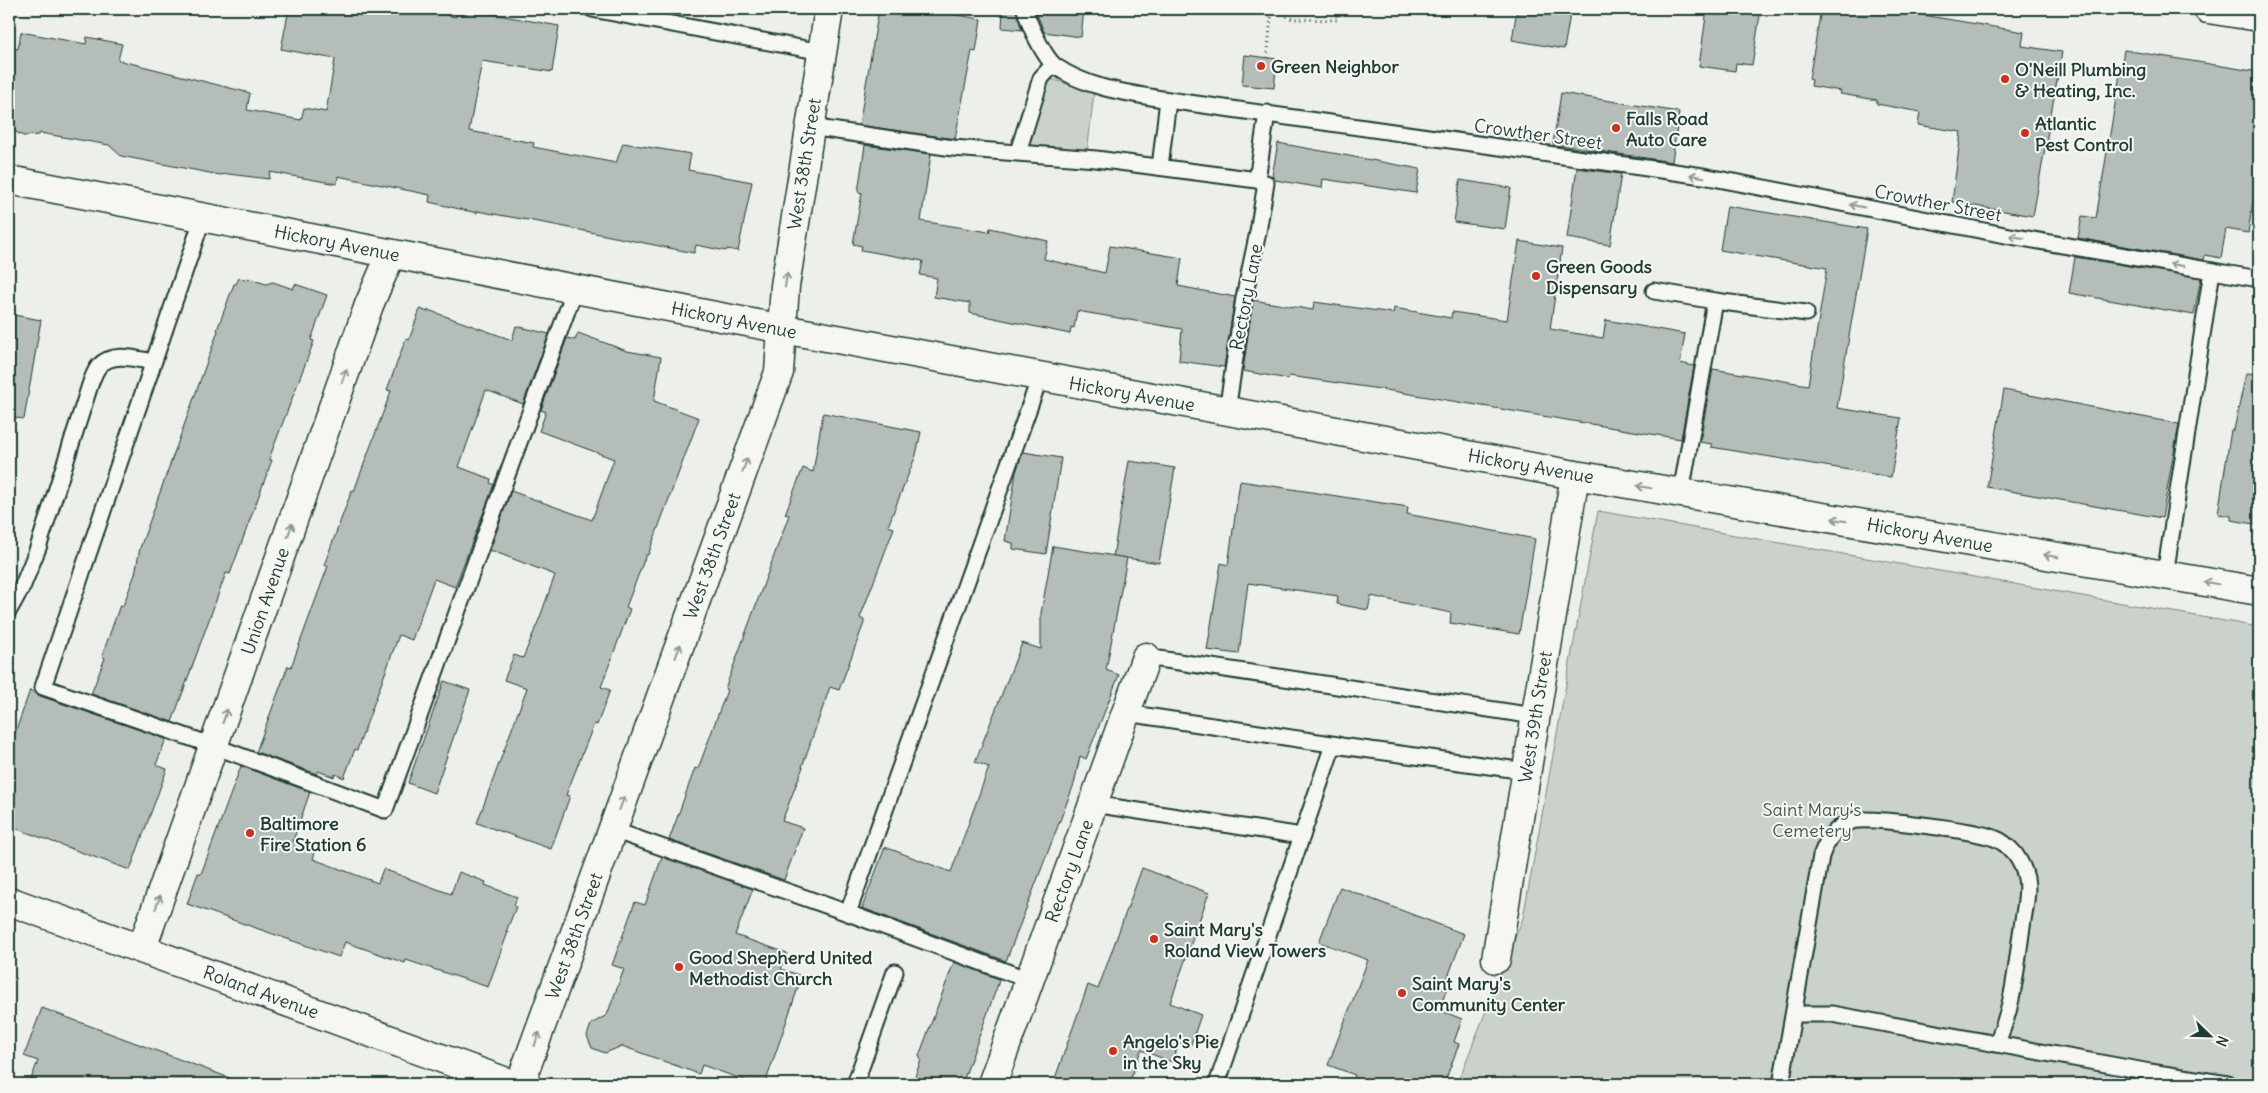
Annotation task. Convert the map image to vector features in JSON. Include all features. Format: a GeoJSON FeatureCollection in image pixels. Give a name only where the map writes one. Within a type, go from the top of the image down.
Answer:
{"type":"FeatureCollection","features":[{"type":"Feature","properties":{"kind":"street","name":"West 38th Street"},"geometry":{"type":"LineString","coordinates":[[520,1084],[779,372],[785,286],[829,9]]}},
{"type":"Feature","properties":{"kind":"street"},"geometry":{"type":"LineString","coordinates":[[2208,9],[2259,18]]}},
{"type":"Feature","properties":{"kind":"street","name":"Hickory Avenue"},"geometry":{"type":"LineString","coordinates":[[9,180],[783,329],[1575,475],[2259,591]]}},
{"type":"Feature","properties":{"kind":"street","name":"Union Avenue"},"geometry":{"type":"LineString","coordinates":[[142,948],[369,305],[390,254]]}},
{"type":"Feature","properties":{"kind":"street","name":"West 39th Street"},"geometry":{"type":"LineString","coordinates":[[1496,959],[1575,475]]}},
{"type":"Feature","properties":{"kind":"street","name":"Rectory Lane"},"geometry":{"type":"LineString","coordinates":[[992,1084],[1146,657]]}},
{"type":"Feature","properties":{"kind":"street","name":"Roland Avenue"},"geometry":{"type":"LineString","coordinates":[[9,901],[512,1084]]}},
{"type":"Feature","properties":{"kind":"lane"},"geometry":{"type":"LineString","coordinates":[[592,9],[822,52]]}},
{"type":"Feature","properties":{"kind":"lane"},"geometry":{"type":"LineString","coordinates":[[1018,152],[1041,78],[1053,65],[1040,43],[1025,9]]}},
{"type":"Feature","properties":{"kind":"lane","name":"Crowther Street"},"geometry":{"type":"LineString","coordinates":[[1053,65],[1085,82],[1168,100],[1703,176],[2010,236],[2259,279]]}},
{"type":"Feature","properties":{"kind":"lane"},"geometry":{"type":"LineString","coordinates":[[1160,167],[1168,100]]}},
{"type":"Feature","properties":{"kind":"lane","name":"Rectory Lane"},"geometry":{"type":"LineString","coordinates":[[1227,411],[1244,298],[1258,232],[1267,113]]}},
{"type":"Feature","properties":{"kind":"lane"},"geometry":{"type":"LineString","coordinates":[[810,127],[953,148],[1018,152],[1160,167],[1261,182]]}},
{"type":"Feature","properties":{"kind":"lane"},"geometry":{"type":"LineString","coordinates":[[203,217],[43,686],[214,746],[385,810],[575,289]]}},
{"type":"Feature","properties":{"kind":"lane"},"geometry":{"type":"LineString","coordinates":[[2165,575],[2212,271]]}},
{"type":"Feature","properties":{"kind":"lane"},"geometry":{"type":"LineString","coordinates":[[1654,291],[1806,314]]}},
{"type":"Feature","properties":{"kind":"lane"},"geometry":{"type":"LineString","coordinates":[[1681,493],[1715,301]]}},
{"type":"Feature","properties":{"kind":"lane"},"geometry":{"type":"LineString","coordinates":[[9,610],[23,585],[38,548],[90,385],[99,366],[110,358],[121,357],[153,362]]}},
{"type":"Feature","properties":{"kind":"lane"},"geometry":{"type":"LineString","coordinates":[[848,913],[1040,377]]}},
{"type":"Feature","properties":{"kind":"lane"},"geometry":{"type":"LineString","coordinates":[[1146,657],[1535,716]]}},
{"type":"Feature","properties":{"kind":"lane"},"geometry":{"type":"LineString","coordinates":[[1126,713],[1526,771]]}},
{"type":"Feature","properties":{"kind":"lane"},"geometry":{"type":"LineString","coordinates":[[1217,1084],[1332,745],[1338,745]]}},
{"type":"Feature","properties":{"kind":"lane"},"geometry":{"type":"LineString","coordinates":[[1093,804],[1302,836]]}},
{"type":"Feature","properties":{"kind":"lane"},"geometry":{"type":"LineString","coordinates":[[1781,1084],[1821,856],[1832,833],[1854,821],[1867,819],[1981,834],[2005,844],[2022,866],[2027,891],[2011,1008],[1996,1044]]}},
{"type":"Feature","properties":{"kind":"lane"},"geometry":{"type":"LineString","coordinates":[[612,830],[848,913],[1029,980]]}},
{"type":"Feature","properties":{"kind":"lane"},"geometry":{"type":"LineString","coordinates":[[855,1084],[895,972]]}},
{"type":"Feature","properties":{"kind":"lane"},"geometry":{"type":"LineString","coordinates":[[1794,1014],[1832,1014],[2228,1084]]}},
{"type":"Feature","properties":{"kind":"path"},"geometry":{"type":"LineString","coordinates":[[1267,58],[1273,9],[1292,19],[1338,20],[1336,9]]}},
{"type":"Feature","properties":{"kind":"green space"},"geometry":{"type":"Polygon","coordinates":[[[1048,78],[1094,92],[1087,154],[1029,148],[1048,78]]]}},
{"type":"Feature","properties":{"kind":"green space","name":"Saint Mary's Cemetery"},"geometry":{"type":"Polygon","coordinates":[[[1598,511],[2259,627],[2259,1084],[1457,1084],[1523,918],[1598,511]]]}},
{"type":"Feature","properties":{"kind":"building"},"geometry":{"type":"Polygon","coordinates":[[[289,9],[414,9],[456,17],[458,9],[465,9],[559,26],[552,72],[482,61],[469,131],[534,143],[533,147],[616,163],[623,143],[691,154],[688,170],[752,182],[738,251],[727,249],[726,251],[696,245],[694,253],[550,224],[477,211],[477,213],[429,202],[430,195],[338,176],[337,184],[270,172],[269,179],[228,174],[220,175],[121,156],[109,145],[40,133],[39,135],[23,136],[9,128],[9,63],[12,48],[18,49],[21,32],[86,44],[87,37],[122,44],[118,60],[250,93],[247,110],[301,120],[304,108],[326,112],[335,59],[281,49],[289,9]]]}},
{"type":"Feature","properties":{"kind":"building"},"geometry":{"type":"Polygon","coordinates":[[[879,9],[947,9],[946,13],[981,19],[976,52],[972,51],[955,139],[859,125],[879,9]]]}},
{"type":"Feature","properties":{"kind":"building"},"geometry":{"type":"Polygon","coordinates":[[[1003,9],[1016,9],[1022,30],[1002,28],[1003,9]]]}},
{"type":"Feature","properties":{"kind":"building"},"geometry":{"type":"Polygon","coordinates":[[[1035,9],[1084,9],[1081,37],[1044,32],[1035,9]]]}},
{"type":"Feature","properties":{"kind":"building"},"geometry":{"type":"Polygon","coordinates":[[[1517,9],[1571,9],[1564,49],[1512,40],[1517,9]]]}},
{"type":"Feature","properties":{"kind":"building"},"geometry":{"type":"Polygon","coordinates":[[[1707,9],[1761,9],[1752,65],[1736,63],[1735,71],[1699,66],[1707,9]]]}},
{"type":"Feature","properties":{"kind":"building"},"geometry":{"type":"Polygon","coordinates":[[[1821,9],[1887,9],[2024,32],[2022,46],[2062,52],[2033,216],[1952,202],[1961,132],[1918,125],[1920,112],[1877,104],[1877,100],[1840,94],[1841,91],[1811,86],[1812,80],[1809,79],[1821,9]]]}},
{"type":"Feature","properties":{"kind":"building"},"geometry":{"type":"Polygon","coordinates":[[[2124,50],[2259,72],[2259,162],[2248,233],[2226,229],[2221,258],[2205,255],[2204,260],[2078,238],[2082,216],[2096,218],[2124,50]]]}},
{"type":"Feature","properties":{"kind":"building"},"geometry":{"type":"Polygon","coordinates":[[[1245,55],[1277,59],[1274,88],[1242,85],[1245,55]]]}},
{"type":"Feature","properties":{"kind":"building","name":"Falls Road Auto Care"},"geometry":{"type":"Polygon","coordinates":[[[1561,93],[1679,112],[1672,162],[1553,144],[1561,93]]]}},
{"type":"Feature","properties":{"kind":"building"},"geometry":{"type":"Polygon","coordinates":[[[1278,143],[1420,169],[1416,193],[1323,179],[1322,188],[1275,180],[1272,176],[1278,143]]]}},
{"type":"Feature","properties":{"kind":"building"},"geometry":{"type":"Polygon","coordinates":[[[865,145],[931,154],[921,221],[989,232],[990,228],[1048,241],[1044,259],[1105,273],[1110,246],[1182,258],[1178,286],[1235,297],[1224,367],[1179,361],[1182,329],[1077,311],[1074,328],[1071,327],[1070,334],[970,313],[970,303],[934,297],[937,278],[920,275],[923,261],[861,250],[862,246],[853,244],[862,193],[858,192],[865,145]]]}},
{"type":"Feature","properties":{"kind":"building"},"geometry":{"type":"Polygon","coordinates":[[[1577,168],[1621,174],[1610,245],[1567,238],[1577,168]]]}},
{"type":"Feature","properties":{"kind":"building"},"geometry":{"type":"Polygon","coordinates":[[[1460,180],[1511,188],[1505,229],[1454,222],[1460,180]]]}},
{"type":"Feature","properties":{"kind":"building"},"geometry":{"type":"Polygon","coordinates":[[[1727,206],[1867,229],[1837,408],[1901,418],[1891,477],[1711,447],[1712,444],[1700,442],[1713,369],[1808,385],[1827,268],[1720,250],[1727,206]]]}},
{"type":"Feature","properties":{"kind":"building"},"geometry":{"type":"Polygon","coordinates":[[[1519,241],[1562,248],[1550,329],[1603,338],[1606,320],[1685,334],[1680,363],[1694,366],[1681,439],[1380,389],[1289,376],[1288,379],[1243,371],[1253,300],[1313,310],[1314,302],[1393,313],[1394,308],[1451,318],[1452,312],[1507,320],[1519,241]]]}},
{"type":"Feature","properties":{"kind":"building"},"geometry":{"type":"Polygon","coordinates":[[[2075,257],[2201,278],[2194,315],[2069,293],[2075,257]]]}},
{"type":"Feature","properties":{"kind":"building"},"geometry":{"type":"Polygon","coordinates":[[[239,278],[246,280],[247,278],[266,284],[273,282],[293,289],[295,284],[327,295],[311,340],[314,341],[269,459],[272,460],[230,574],[226,573],[172,722],[91,694],[105,658],[102,656],[120,605],[123,606],[135,574],[140,548],[217,330],[234,284],[236,284],[239,278]]]}},
{"type":"Feature","properties":{"kind":"building"},"geometry":{"type":"Polygon","coordinates":[[[420,309],[428,312],[428,310],[512,340],[516,326],[549,334],[523,404],[486,390],[459,467],[491,479],[490,483],[494,485],[455,587],[434,579],[412,640],[399,635],[357,750],[355,749],[344,778],[335,774],[334,777],[318,771],[317,774],[256,752],[288,666],[291,667],[328,566],[324,565],[391,391],[387,390],[406,338],[409,340],[420,309]]]}},
{"type":"Feature","properties":{"kind":"building"},"geometry":{"type":"Polygon","coordinates":[[[9,314],[41,320],[24,419],[9,417],[9,314]]]}},
{"type":"Feature","properties":{"kind":"building"},"geometry":{"type":"Polygon","coordinates":[[[578,333],[627,351],[661,357],[654,401],[699,418],[648,555],[646,555],[626,607],[630,609],[601,687],[610,690],[597,725],[594,724],[566,795],[570,796],[551,849],[477,823],[527,688],[504,680],[514,655],[523,658],[555,575],[490,550],[511,491],[592,520],[614,459],[539,431],[546,412],[541,410],[567,338],[575,340],[578,333]]]}},
{"type":"Feature","properties":{"kind":"building"},"geometry":{"type":"Polygon","coordinates":[[[2246,373],[2259,374],[2259,525],[2231,520],[2231,516],[2218,514],[2231,430],[2234,430],[2246,373]]]}},
{"type":"Feature","properties":{"kind":"building"},"geometry":{"type":"Polygon","coordinates":[[[2004,390],[2179,424],[2162,518],[1987,487],[2004,390]]]}},
{"type":"Feature","properties":{"kind":"building"},"geometry":{"type":"Polygon","coordinates":[[[823,413],[921,432],[916,455],[888,526],[894,528],[860,618],[864,620],[864,623],[839,690],[830,687],[803,767],[782,821],[803,828],[784,880],[669,840],[695,768],[698,769],[727,690],[725,689],[789,515],[785,514],[803,468],[813,472],[823,413]]]}},
{"type":"Feature","properties":{"kind":"building"},"geometry":{"type":"Polygon","coordinates":[[[1023,452],[1061,458],[1046,554],[1013,549],[1013,543],[1005,541],[1016,472],[1023,452]]]}},
{"type":"Feature","properties":{"kind":"building"},"geometry":{"type":"Polygon","coordinates":[[[1129,461],[1175,468],[1159,563],[1113,556],[1129,461]]]}},
{"type":"Feature","properties":{"kind":"building"},"geometry":{"type":"Polygon","coordinates":[[[1240,481],[1408,507],[1407,514],[1535,539],[1519,634],[1450,623],[1451,613],[1371,596],[1368,610],[1337,604],[1338,596],[1248,583],[1239,654],[1207,650],[1221,563],[1228,565],[1240,481]]]}},
{"type":"Feature","properties":{"kind":"building"},"geometry":{"type":"Polygon","coordinates":[[[1053,546],[1127,558],[1106,670],[1119,675],[1086,759],[1080,756],[1074,784],[1006,961],[862,908],[885,847],[951,872],[989,767],[975,762],[1022,643],[1041,649],[1041,613],[1053,546]]]}},
{"type":"Feature","properties":{"kind":"building"},"geometry":{"type":"Polygon","coordinates":[[[444,681],[470,690],[434,793],[408,783],[444,681]]]}},
{"type":"Feature","properties":{"kind":"building"},"geometry":{"type":"Polygon","coordinates":[[[30,690],[40,696],[166,739],[156,765],[167,769],[130,870],[9,826],[10,748],[30,690]]]}},
{"type":"Feature","properties":{"kind":"building"},"geometry":{"type":"Polygon","coordinates":[[[241,766],[310,792],[293,841],[316,850],[313,859],[378,883],[383,869],[451,894],[459,872],[486,882],[485,885],[517,897],[514,906],[516,907],[506,932],[508,932],[488,987],[406,960],[405,963],[345,942],[339,957],[187,904],[198,873],[201,874],[241,766]]]}},
{"type":"Feature","properties":{"kind":"building","name":"Good Shepherd United Methodist Church"},"geometry":{"type":"Polygon","coordinates":[[[662,857],[753,889],[735,935],[787,953],[781,969],[802,976],[765,1084],[755,1084],[702,1065],[699,1074],[622,1046],[605,1053],[592,1048],[587,1036],[591,1024],[607,1015],[624,969],[612,965],[635,902],[645,905],[662,857]]]}},
{"type":"Feature","properties":{"kind":"building","name":"Saint Mary's Roland View Towers"},"geometry":{"type":"Polygon","coordinates":[[[1142,868],[1209,893],[1170,1003],[1201,1015],[1190,1047],[1179,1043],[1172,1062],[1141,1050],[1129,1084],[1053,1084],[1088,985],[1098,989],[1142,868]]]}},
{"type":"Feature","properties":{"kind":"building","name":"Saint Mary's Community Center"},"geometry":{"type":"Polygon","coordinates":[[[1340,887],[1464,934],[1446,982],[1449,983],[1439,1010],[1462,1019],[1454,1042],[1459,1044],[1444,1084],[1352,1084],[1355,1075],[1328,1065],[1368,960],[1319,942],[1340,887]]]}},
{"type":"Feature","properties":{"kind":"building"},"geometry":{"type":"Polygon","coordinates":[[[954,962],[999,979],[998,984],[962,1084],[912,1084],[921,1060],[919,1056],[954,962]]]}},
{"type":"Feature","properties":{"kind":"building"},"geometry":{"type":"Polygon","coordinates":[[[42,1008],[235,1080],[235,1084],[29,1084],[38,1061],[24,1056],[42,1008]]]}},
{"type":"Feature","properties":{"kind":"place","name":"Green Neighbor"},"geometry":{"type":"Point","coordinates":[1261,66]}},
{"type":"Feature","properties":{"kind":"place","name":"O'Neill Plumbing & Heating, Inc."},"geometry":{"type":"Point","coordinates":[2005,79]}},
{"type":"Feature","properties":{"kind":"place","name":"Falls Road Auto Care"},"geometry":{"type":"Point","coordinates":[1616,128]}},
{"type":"Feature","properties":{"kind":"place","name":"Atlantic Pest Control"},"geometry":{"type":"Point","coordinates":[2025,133]}},
{"type":"Feature","properties":{"kind":"place","name":"Green Goods Dispensary"},"geometry":{"type":"Point","coordinates":[1536,276]}},
{"type":"Feature","properties":{"kind":"place","name":"Baltimore Fire Station 6"},"geometry":{"type":"Point","coordinates":[250,833]}},
{"type":"Feature","properties":{"kind":"place","name":"Saint Mary's Roland View Towers"},"geometry":{"type":"Point","coordinates":[1154,939]}},
{"type":"Feature","properties":{"kind":"place","name":"Good Shepherd United Methodist Church"},"geometry":{"type":"Point","coordinates":[679,967]}},
{"type":"Feature","properties":{"kind":"place","name":"Saint Mary's Community Center"},"geometry":{"type":"Point","coordinates":[1402,993]}},
{"type":"Feature","properties":{"kind":"place","name":"Angelo's Pie in the Sky"},"geometry":{"type":"Point","coordinates":[1113,1051]}}]}
